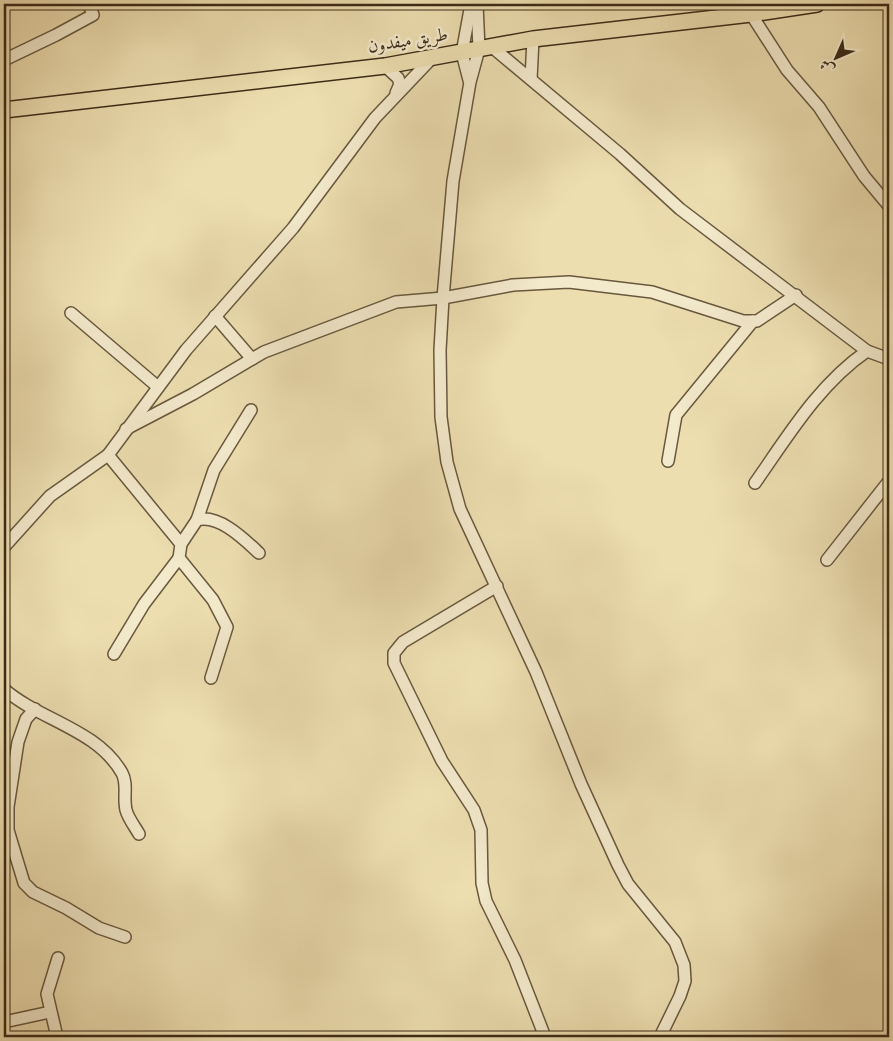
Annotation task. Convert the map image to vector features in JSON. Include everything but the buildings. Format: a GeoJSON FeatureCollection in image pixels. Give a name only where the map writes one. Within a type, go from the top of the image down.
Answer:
{"type":"FeatureCollection","features":[{"type":"Feature","properties":{"kind":"main road","name":"طريق ميفدون"},"geometry":{"type":"LineString","coordinates":[[4,110],[385,66],[533,39],[740,11],[817,4]]}},
{"type":"Feature","properties":{"kind":"street"},"geometry":{"type":"LineString","coordinates":[[4,60],[93,15],[89,4]]}},
{"type":"Feature","properties":{"kind":"street"},"geometry":{"type":"LineString","coordinates":[[470,82],[462,53],[471,4]]}},
{"type":"Feature","properties":{"kind":"street"},"geometry":{"type":"LineString","coordinates":[[478,4],[485,48],[470,82],[453,181],[443,298],[440,350],[441,417],[447,462],[460,509],[536,672],[581,784],[618,865],[628,884],[675,942],[684,965],[685,981],[664,1034]]}},
{"type":"Feature","properties":{"kind":"street"},"geometry":{"type":"LineString","coordinates":[[740,11],[787,70],[820,107],[864,176],[889,206]]}},
{"type":"Feature","properties":{"kind":"street"},"geometry":{"type":"LineString","coordinates":[[531,79],[533,39]]}},
{"type":"Feature","properties":{"kind":"street"},"geometry":{"type":"LineString","coordinates":[[485,48],[531,79],[620,154],[680,209],[796,295],[867,351],[889,359]]}},
{"type":"Feature","properties":{"kind":"street"},"geometry":{"type":"LineString","coordinates":[[4,546],[50,496],[108,455],[158,387],[215,316],[294,228],[360,136],[432,58]]}},
{"type":"Feature","properties":{"kind":"street"},"geometry":{"type":"LineString","coordinates":[[385,66],[398,78],[400,84],[393,99]]}},
{"type":"Feature","properties":{"kind":"street"},"geometry":{"type":"LineString","coordinates":[[126,429],[193,394],[264,352],[396,302],[443,298],[513,285],[569,282],[652,292],[744,321],[757,321],[768,316],[796,295]]}},
{"type":"Feature","properties":{"kind":"street"},"geometry":{"type":"LineString","coordinates":[[71,313],[158,387]]}},
{"type":"Feature","properties":{"kind":"street"},"geometry":{"type":"LineString","coordinates":[[215,316],[252,360]]}},
{"type":"Feature","properties":{"kind":"street"},"geometry":{"type":"LineString","coordinates":[[668,461],[676,414],[752,321]]}},
{"type":"Feature","properties":{"kind":"street"},"geometry":{"type":"LineString","coordinates":[[755,483],[830,381],[847,365],[867,351]]}},
{"type":"Feature","properties":{"kind":"street"},"geometry":{"type":"LineString","coordinates":[[114,654],[144,604],[179,558],[181,544],[197,520],[214,470],[251,410]]}},
{"type":"Feature","properties":{"kind":"street"},"geometry":{"type":"LineString","coordinates":[[108,455],[181,544]]}},
{"type":"Feature","properties":{"kind":"street"},"geometry":{"type":"LineString","coordinates":[[827,560],[889,481]]}},
{"type":"Feature","properties":{"kind":"street"},"geometry":{"type":"LineString","coordinates":[[197,520],[203,518],[214,521],[233,532],[259,553]]}},
{"type":"Feature","properties":{"kind":"street"},"geometry":{"type":"LineString","coordinates":[[179,558],[213,600],[227,627],[210,678]]}},
{"type":"Feature","properties":{"kind":"street"},"geometry":{"type":"LineString","coordinates":[[497,586],[403,642],[394,653],[394,663],[442,761],[474,810],[481,830],[482,883],[486,901],[530,994],[545,1037]]}},
{"type":"Feature","properties":{"kind":"street"},"geometry":{"type":"LineString","coordinates":[[4,689],[16,699],[80,733],[117,766],[126,783],[127,813],[139,834]]}},
{"type":"Feature","properties":{"kind":"street"},"geometry":{"type":"LineString","coordinates":[[35,709],[26,719],[18,742],[8,807],[8,830],[24,883],[32,892],[66,908],[99,928],[126,937]]}},
{"type":"Feature","properties":{"kind":"street"},"geometry":{"type":"LineString","coordinates":[[57,1037],[47,994],[58,958]]}},
{"type":"Feature","properties":{"kind":"street"},"geometry":{"type":"LineString","coordinates":[[4,1022],[50,1012]]}}]}
